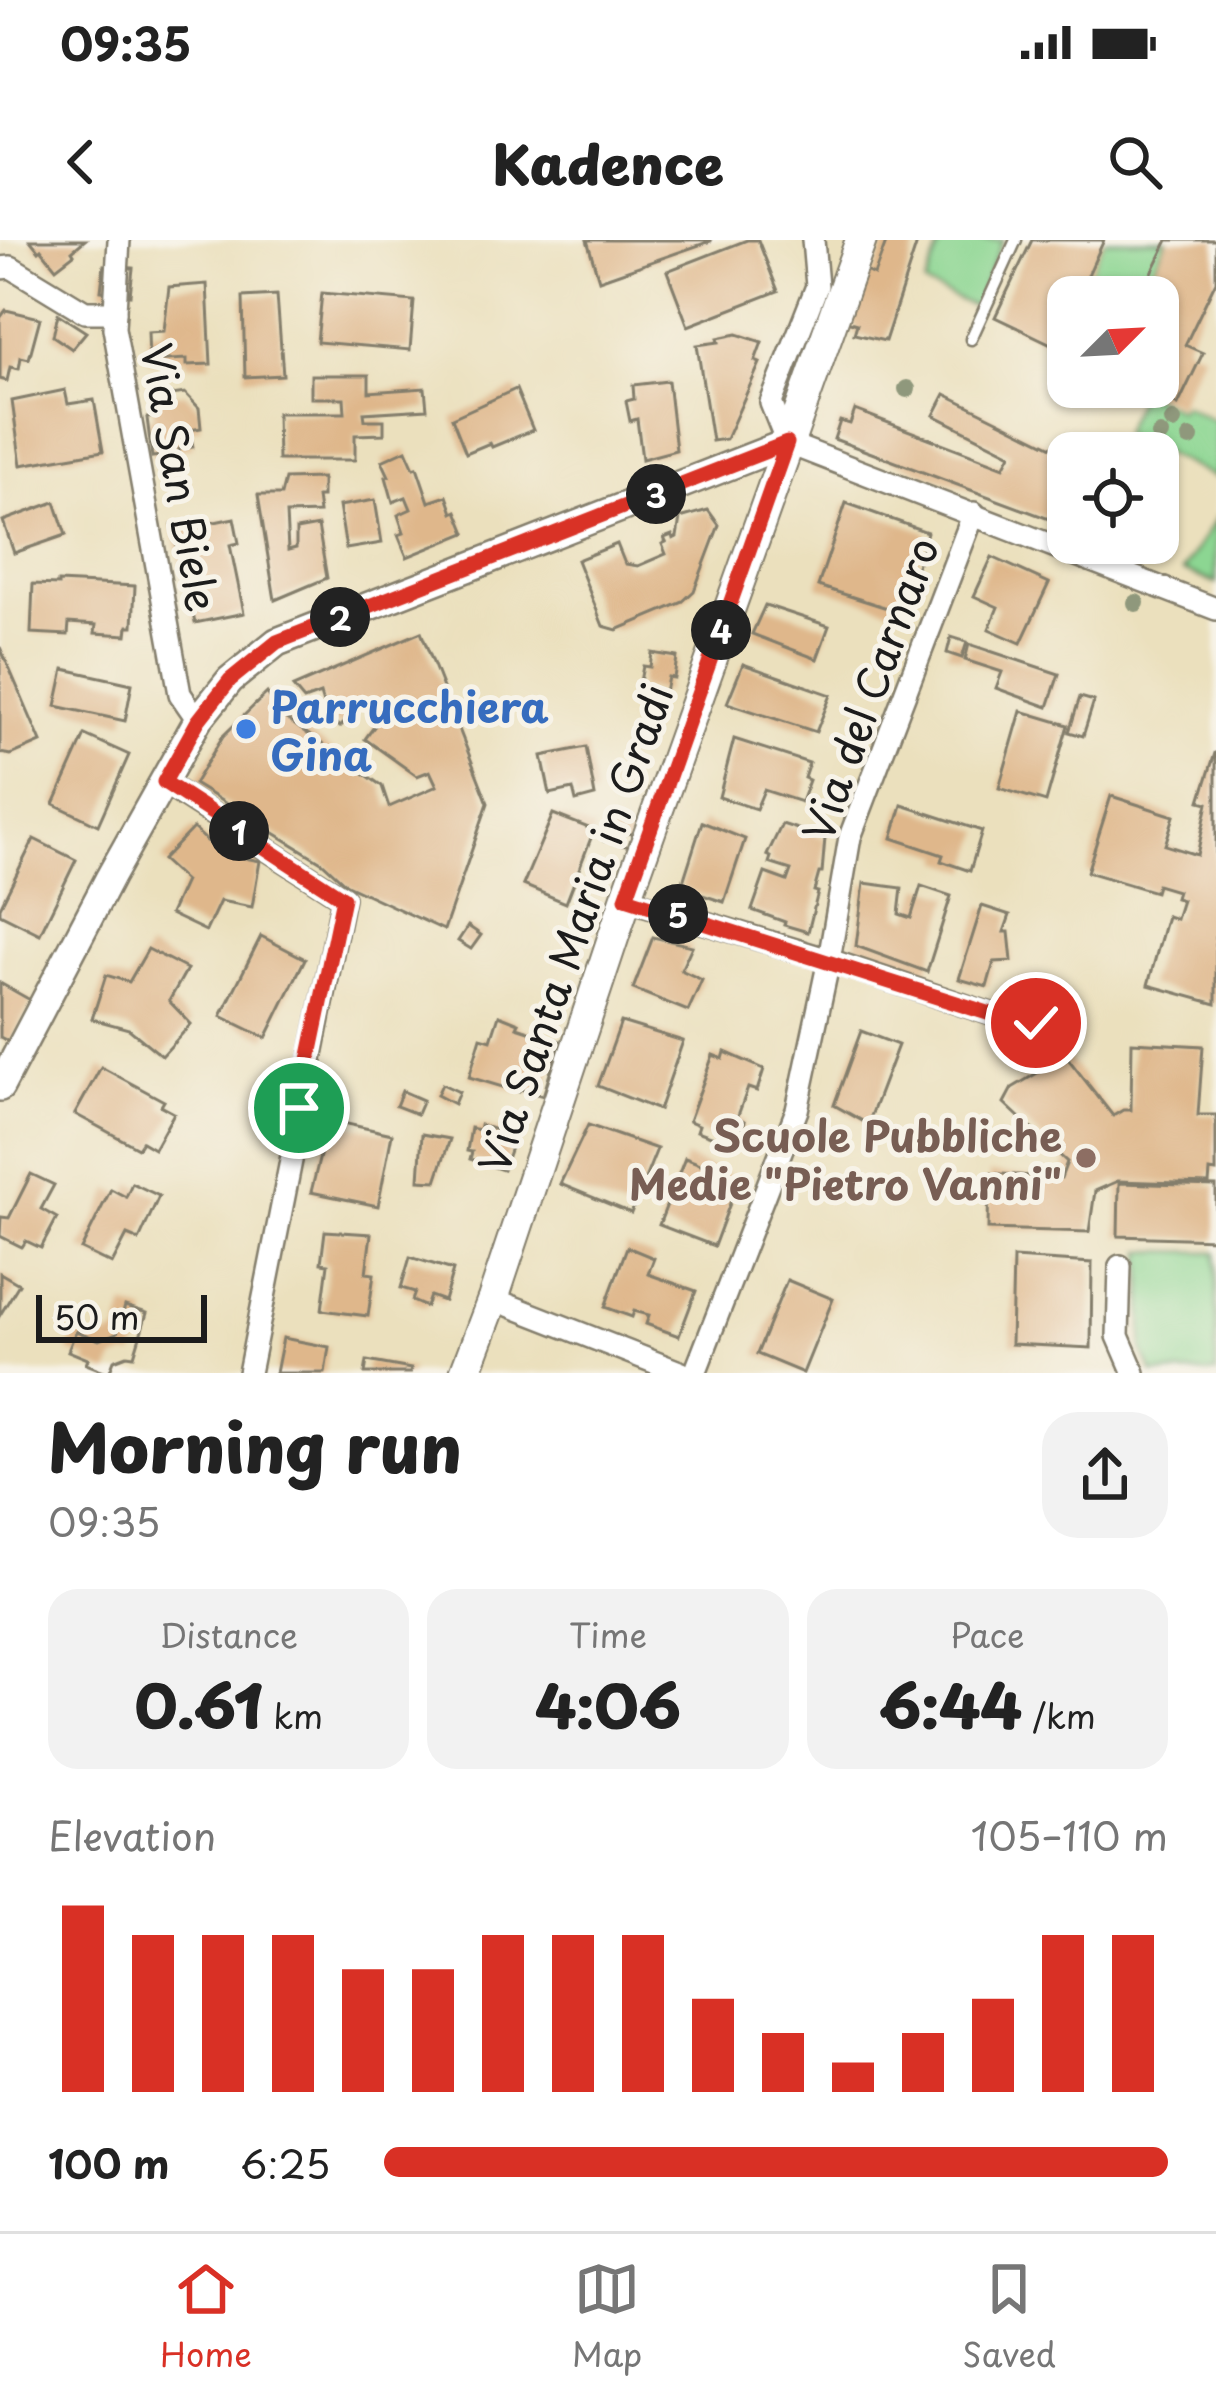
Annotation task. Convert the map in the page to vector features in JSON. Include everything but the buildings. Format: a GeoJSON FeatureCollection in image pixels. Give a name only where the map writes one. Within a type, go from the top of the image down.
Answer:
{"type":"FeatureCollection","features":[{"type":"Feature","properties":{"kind":"main road","name":"Via Santa Maria in Gradi"},"geometry":{"type":"LineString","coordinates":[[465,1373],[626,898],[861,240]]}},
{"type":"Feature","properties":{"kind":"street","name":"Via San Biele"},"geometry":{"type":"LineString","coordinates":[[119,240],[114,328],[180,694],[198,721]]}},
{"type":"Feature","properties":{"kind":"street"},"geometry":{"type":"LineString","coordinates":[[787,443],[771,403],[817,286],[813,240]]}},
{"type":"Feature","properties":{"kind":"street"},"geometry":{"type":"LineString","coordinates":[[0,268],[11,267],[85,312],[115,312]]}},
{"type":"Feature","properties":{"kind":"street"},"geometry":{"type":"LineString","coordinates":[[0,1087],[198,721],[230,680],[277,642],[787,443],[1216,609]]}},
{"type":"Feature","properties":{"kind":"street","name":"Via del Carnaro"},"geometry":{"type":"LineString","coordinates":[[695,1373],[796,1110],[850,837],[974,514]]}},
{"type":"Feature","properties":{"kind":"street"},"geometry":{"type":"LineString","coordinates":[[164,782],[343,898],[249,1373]]}},
{"type":"Feature","properties":{"kind":"street"},"geometry":{"type":"LineString","coordinates":[[626,898],[1016,1022],[1036,1023]]}},
{"type":"Feature","properties":{"kind":"street"},"geometry":{"type":"LineString","coordinates":[[1120,1267],[1118,1336],[1134,1373]]}},
{"type":"Feature","properties":{"kind":"street"},"geometry":{"type":"LineString","coordinates":[[493,1299],[682,1373]]}},
{"type":"Feature","properties":{"kind":"lane"},"geometry":{"type":"LineString","coordinates":[[971,338],[1016,240]]}},
{"type":"Feature","properties":{"kind":"green space"},"geometry":{"type":"Polygon","coordinates":[[[942,240],[1003,240],[975,307],[925,285],[942,240]]]}},
{"type":"Feature","properties":{"kind":"green space"},"geometry":{"type":"Polygon","coordinates":[[[1104,240],[1167,240],[1149,276],[1088,274],[1104,240]]]}},
{"type":"Feature","properties":{"kind":"green space"},"geometry":{"type":"Polygon","coordinates":[[[1183,405],[1216,422],[1216,478],[1179,460],[1179,432],[1122,432],[1133,408],[1179,410],[1183,405]]]}},
{"type":"Feature","properties":{"kind":"green space"},"geometry":{"type":"Polygon","coordinates":[[[1216,518],[1216,583],[1183,571],[1216,518]]]}},
{"type":"Feature","properties":{"kind":"green space"},"geometry":{"type":"Polygon","coordinates":[[[1143,1251],[1216,1252],[1216,1373],[1153,1373],[1143,1352],[1143,1251]]]}},
{"type":"Feature","properties":{"kind":"place","name":"Parrucchiera Gina"},"geometry":{"type":"Point","coordinates":[246,729]}},
{"type":"Feature","properties":{"kind":"place","name":"Scuole Pubbliche Medie \"Pietro Vanni\""},"geometry":{"type":"Point","coordinates":[1086,1158]}},
{"type":"Feature","properties":{"kind":"route"},"geometry":{"type":"LineString","coordinates":[[299,1108],[343,898],[164,782],[198,721],[230,680],[277,642],[787,443],[626,898],[1016,1022],[1036,1023]]}}]}
